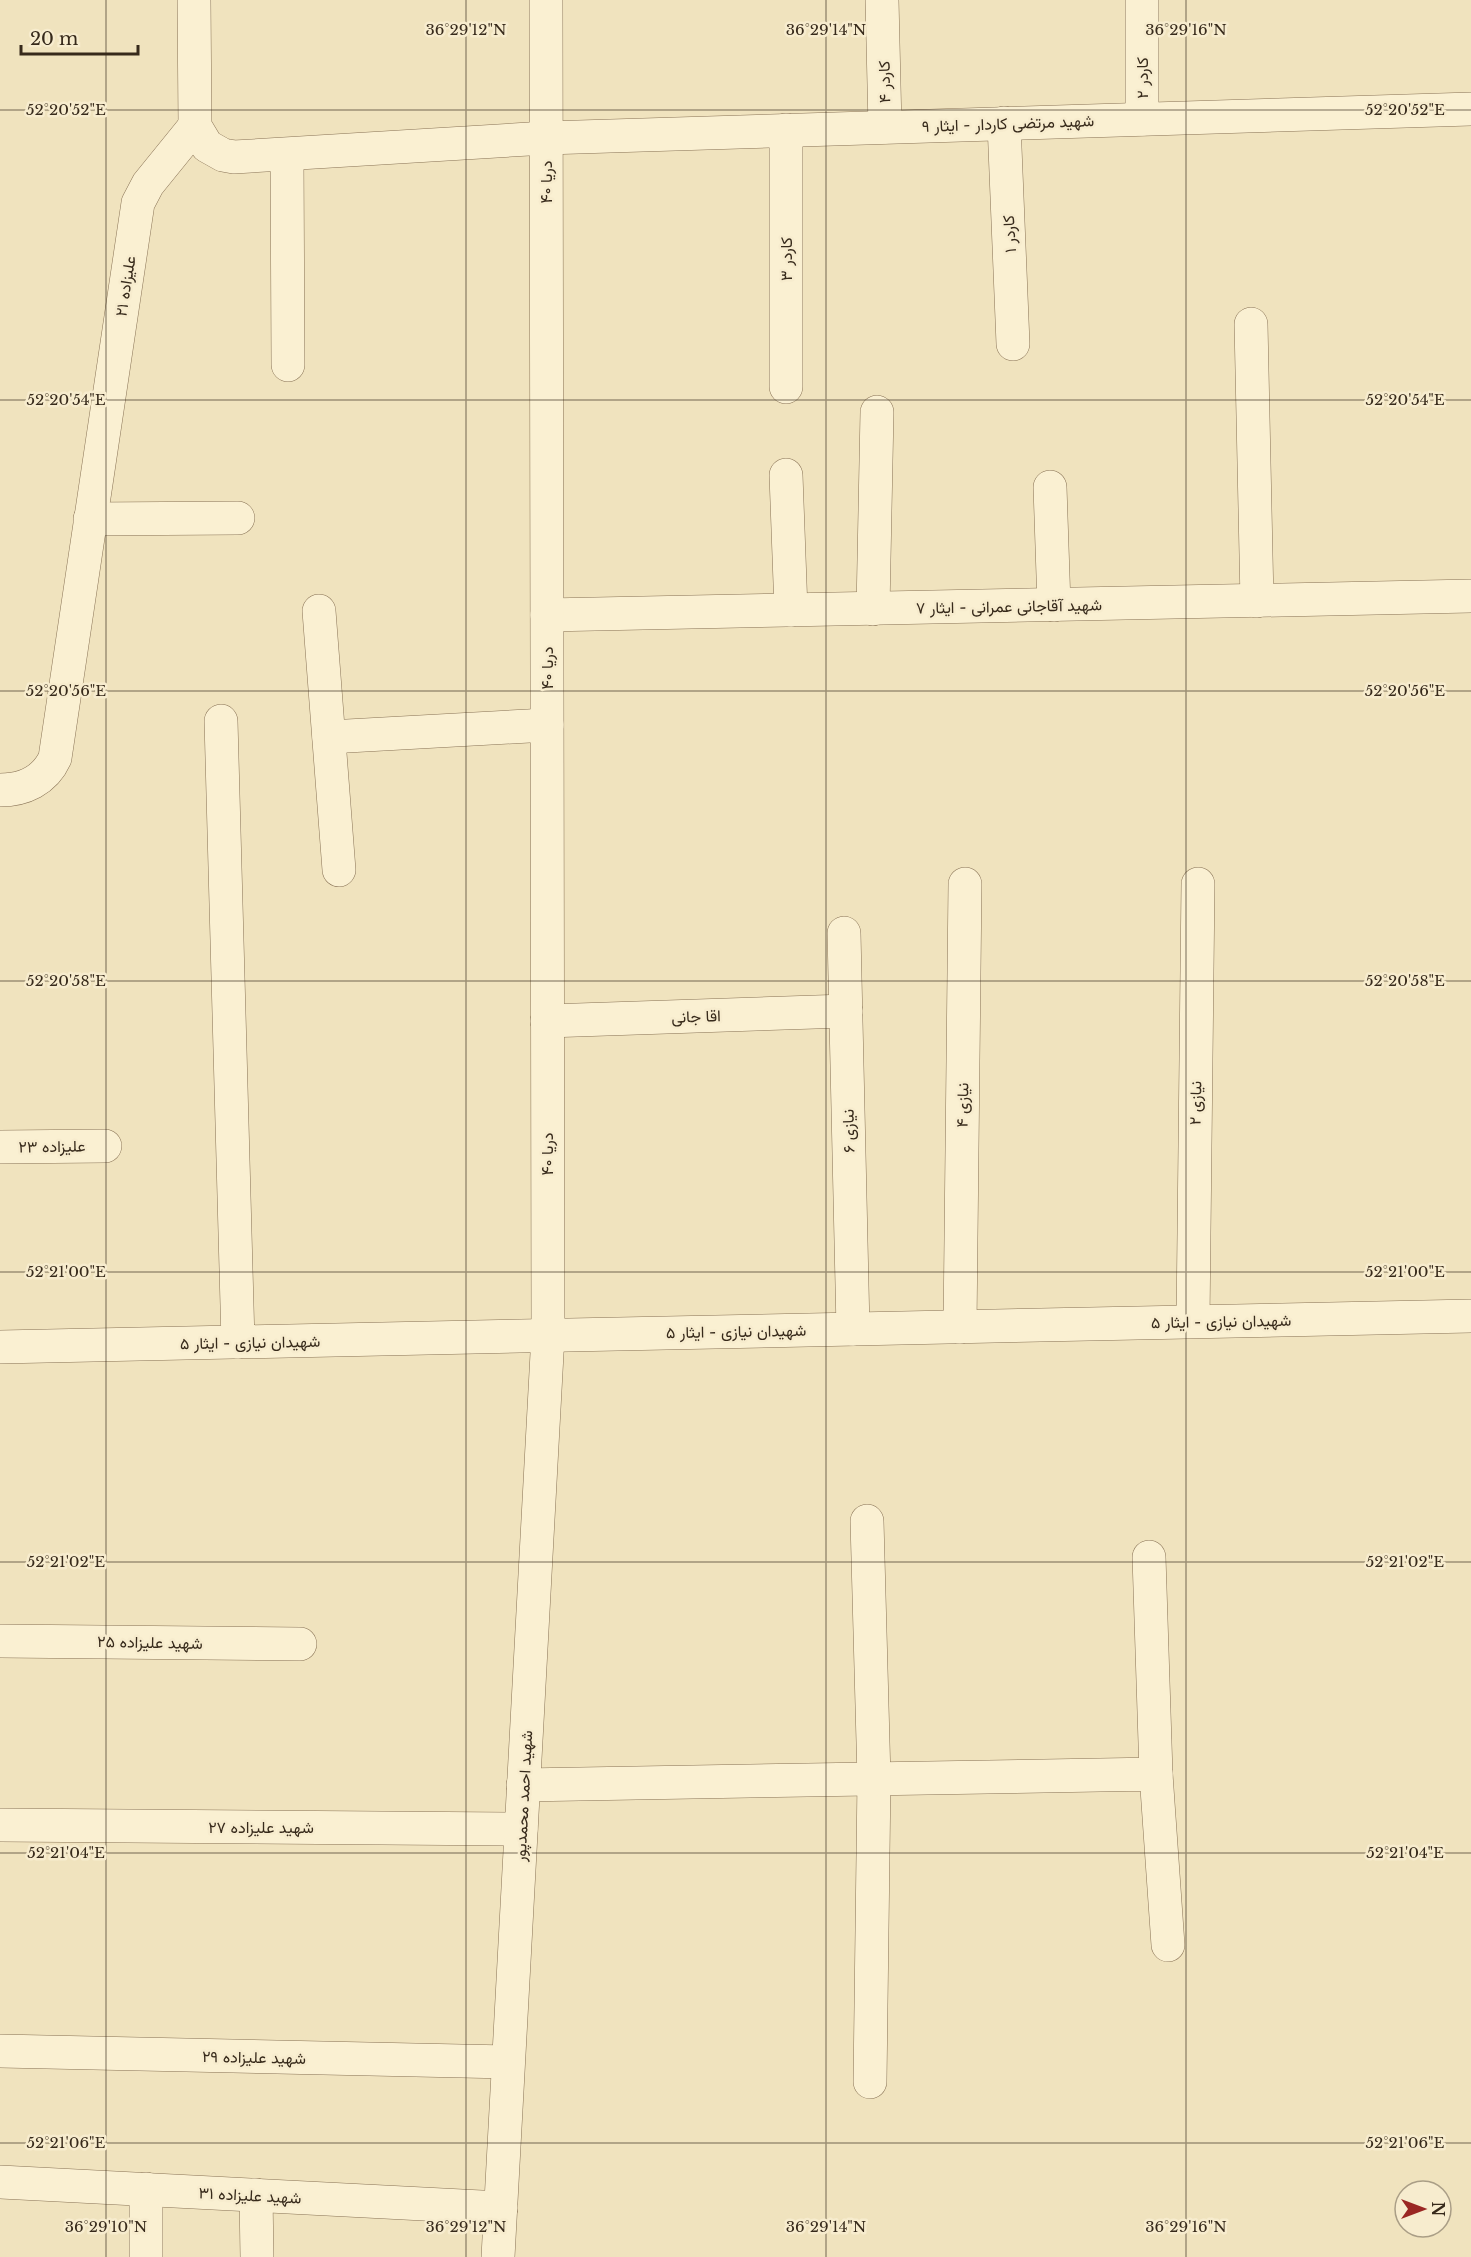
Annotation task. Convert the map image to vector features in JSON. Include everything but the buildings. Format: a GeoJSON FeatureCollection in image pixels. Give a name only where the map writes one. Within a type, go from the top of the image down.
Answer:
{"type":"FeatureCollection","features":[{"type":"Feature","properties":{"kind":"street"},"geometry":{"type":"LineString","coordinates":[[194,0],[195,126],[207,146],[223,155],[287,155],[546,138]]}},
{"type":"Feature","properties":{"kind":"street","name":"دریا ۴۰"},"geometry":{"type":"LineString","coordinates":[[546,0],[548,1335]]}},
{"type":"Feature","properties":{"kind":"street","name":"کاردر ۴"},"geometry":{"type":"LineString","coordinates":[[882,0],[885,128]]}},
{"type":"Feature","properties":{"kind":"street","name":"کاردر ۲"},"geometry":{"type":"LineString","coordinates":[[1142,0],[1142,119]]}},
{"type":"Feature","properties":{"kind":"street","name":"شهید مرتضی کاردار - ایثار ۹"},"geometry":{"type":"LineString","coordinates":[[546,138],[1471,109]]}},
{"type":"Feature","properties":{"kind":"street","name":"کاردر ۱"},"geometry":{"type":"LineString","coordinates":[[1004,123],[1013,344]]}},
{"type":"Feature","properties":{"kind":"street","name":"علیزاده ۲۱"},"geometry":{"type":"LineString","coordinates":[[0,790],[31,784],[43,776],[55,758],[138,203],[148,184],[195,126]]}},
{"type":"Feature","properties":{"kind":"street","name":"کاردر ۳"},"geometry":{"type":"LineString","coordinates":[[786,130],[786,387]]}},
{"type":"Feature","properties":{"kind":"street"},"geometry":{"type":"LineString","coordinates":[[287,155],[288,365]]}},
{"type":"Feature","properties":{"kind":"street"},"geometry":{"type":"LineString","coordinates":[[1251,324],[1257,601]]}},
{"type":"Feature","properties":{"kind":"street"},"geometry":{"type":"LineString","coordinates":[[873,609],[878,412]]}},
{"type":"Feature","properties":{"kind":"street"},"geometry":{"type":"LineString","coordinates":[[786,475],[791,610]]}},
{"type":"Feature","properties":{"kind":"street"},"geometry":{"type":"LineString","coordinates":[[1050,487],[1054,605]]}},
{"type":"Feature","properties":{"kind":"street"},"geometry":{"type":"LineString","coordinates":[[90,519],[238,518]]}},
{"type":"Feature","properties":{"kind":"street","name":"شهید آقاجانی عمرانی - ایثار ۷"},"geometry":{"type":"LineString","coordinates":[[547,615],[1471,596]]}},
{"type":"Feature","properties":{"kind":"street"},"geometry":{"type":"LineString","coordinates":[[319,611],[339,870]]}},
{"type":"Feature","properties":{"kind":"street"},"geometry":{"type":"LineString","coordinates":[[221,721],[238,1342]]}},
{"type":"Feature","properties":{"kind":"street"},"geometry":{"type":"LineString","coordinates":[[329,737],[547,725]]}},
{"type":"Feature","properties":{"kind":"street","name":"نیازی ۴"},"geometry":{"type":"LineString","coordinates":[[960,1327],[965,884]]}},
{"type":"Feature","properties":{"kind":"street","name":"نیازی ۲"},"geometry":{"type":"LineString","coordinates":[[1193,1321],[1198,884]]}},
{"type":"Feature","properties":{"kind":"street","name":"نیازی ۶"},"geometry":{"type":"LineString","coordinates":[[844,933],[853,1329]]}},
{"type":"Feature","properties":{"kind":"street","name":"اقا جانی"},"geometry":{"type":"LineString","coordinates":[[547,1021],[846,1011]]}},
{"type":"Feature","properties":{"kind":"street","name":"علیزاده ۲۳"},"geometry":{"type":"LineString","coordinates":[[0,1147],[105,1146]]}},
{"type":"Feature","properties":{"kind":"street","name":"شهیدان نیازی - ایثار ۵"},"geometry":{"type":"LineString","coordinates":[[0,1347],[1471,1316]]}},
{"type":"Feature","properties":{"kind":"street","name":"شهید احمد محمدپور"},"geometry":{"type":"LineString","coordinates":[[498,2257],[548,1335]]}},
{"type":"Feature","properties":{"kind":"street"},"geometry":{"type":"LineString","coordinates":[[867,1521],[874,1779],[870,2082]]}},
{"type":"Feature","properties":{"kind":"street"},"geometry":{"type":"LineString","coordinates":[[1149,1557],[1156,1774],[1168,1945]]}},
{"type":"Feature","properties":{"kind":"street","name":"شهید علیزاده ۲۵"},"geometry":{"type":"LineString","coordinates":[[0,1641],[300,1644]]}},
{"type":"Feature","properties":{"kind":"street"},"geometry":{"type":"LineString","coordinates":[[523,1785],[1156,1774]]}},
{"type":"Feature","properties":{"kind":"street","name":"شهید علیزاده ۲۷"},"geometry":{"type":"LineString","coordinates":[[0,1826],[521,1829]]}},
{"type":"Feature","properties":{"kind":"street","name":"شهید علیزاده ۲۹"},"geometry":{"type":"LineString","coordinates":[[0,2051],[508,2062]]}},
{"type":"Feature","properties":{"kind":"street","name":"شهید علیزاده ۳۱"},"geometry":{"type":"LineString","coordinates":[[0,2182],[501,2208]]}},
{"type":"Feature","properties":{"kind":"street"},"geometry":{"type":"LineString","coordinates":[[146,2189],[146,2257]]}},
{"type":"Feature","properties":{"kind":"street"},"geometry":{"type":"LineString","coordinates":[[256,2195],[257,2257]]}}]}
